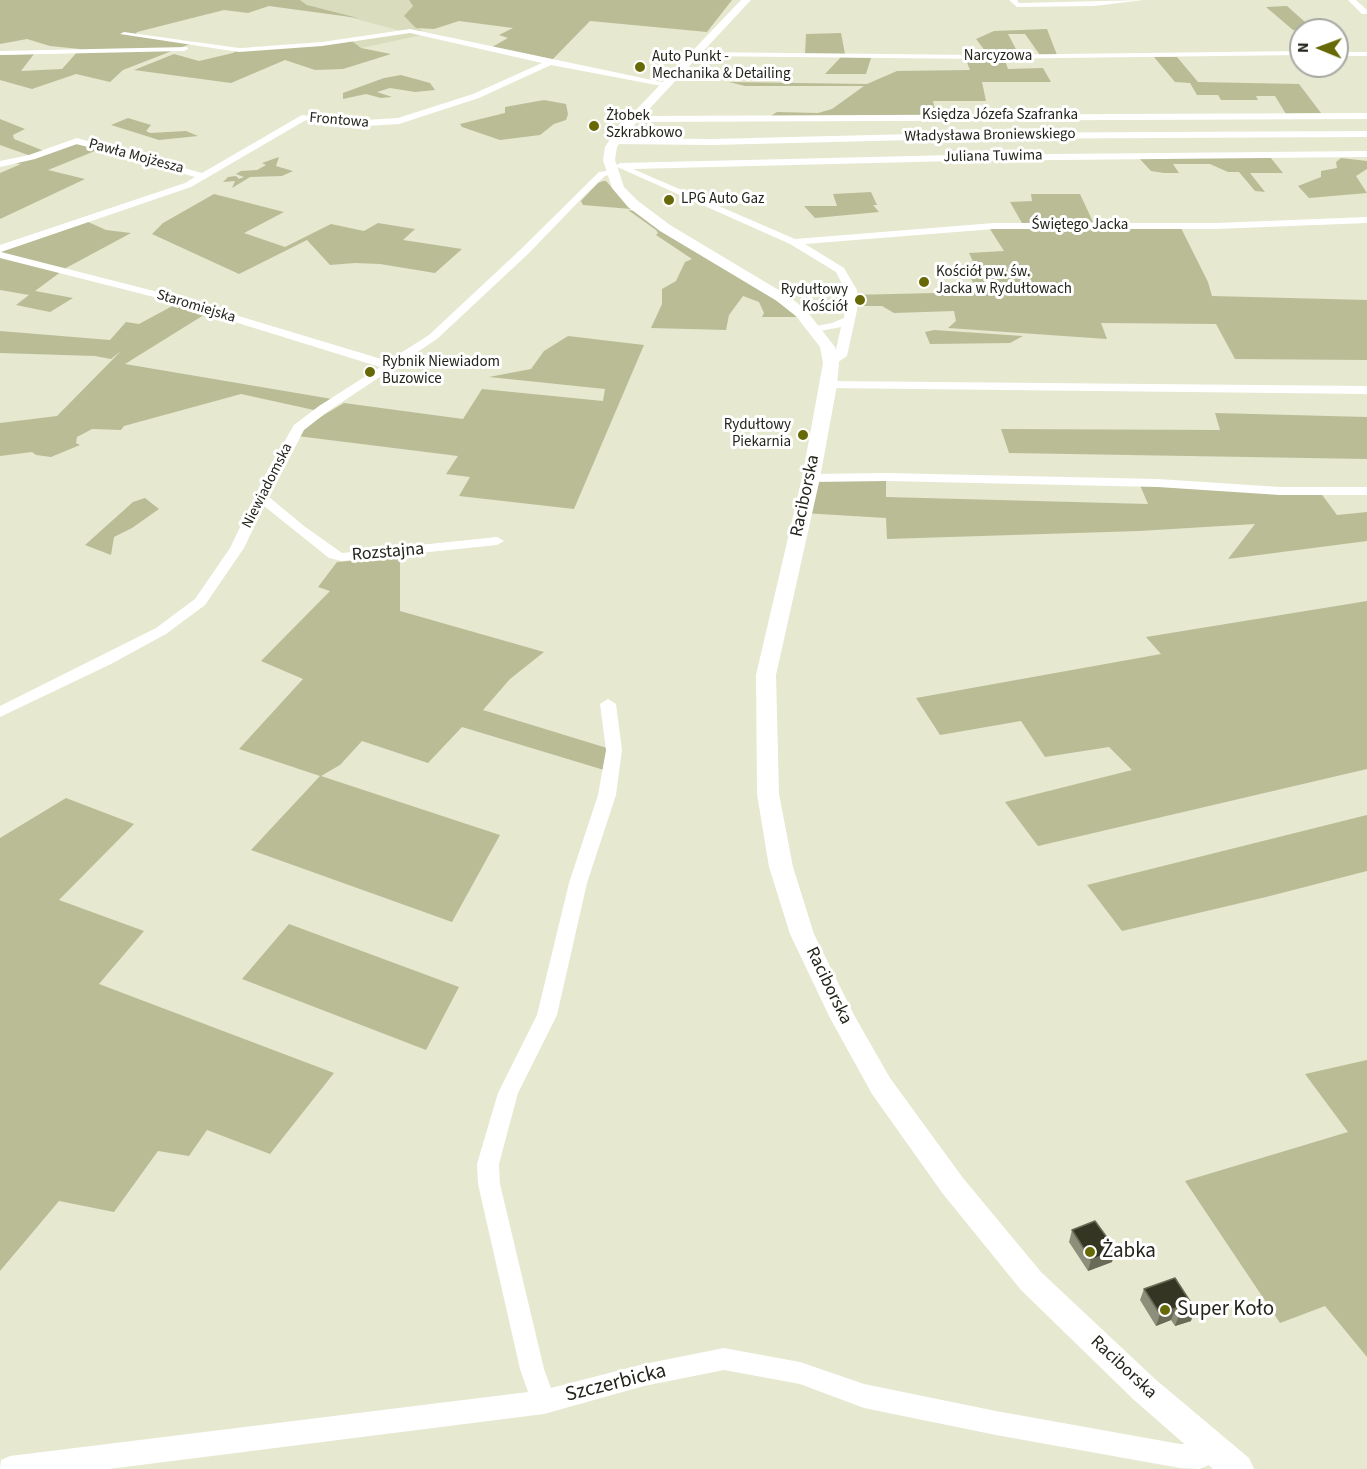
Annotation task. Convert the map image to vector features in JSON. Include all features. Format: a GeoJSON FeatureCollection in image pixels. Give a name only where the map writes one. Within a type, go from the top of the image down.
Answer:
{"type":"FeatureCollection","features":[{"type":"Feature","properties":{"kind":"main road"},"geometry":{"type":"LineString","coordinates":[[746,0],[695,54],[662,84],[614,141],[613,167],[618,188],[643,212],[665,228],[782,298],[801,313],[827,347],[830,374]]}},
{"type":"Feature","properties":{"kind":"main road","name":"Raciborska"},"geometry":{"type":"LineString","coordinates":[[830,374],[811,478],[766,675],[768,794],[781,867],[802,933],[843,1018],[880,1086],[943,1174],[1030,1281],[1144,1389],[1194,1457],[1238,1469]]}},
{"type":"Feature","properties":{"kind":"street"},"geometry":{"type":"LineString","coordinates":[[1013,0],[1017,5],[1140,0]]}},
{"type":"Feature","properties":{"kind":"street"},"geometry":{"type":"LineString","coordinates":[[1352,0],[1365,12]]}},
{"type":"Feature","properties":{"kind":"street"},"geometry":{"type":"LineString","coordinates":[[0,53],[218,48],[248,50],[299,46],[410,31],[662,84]]}},
{"type":"Feature","properties":{"kind":"street"},"geometry":{"type":"LineString","coordinates":[[124,34],[208,44],[218,48]]}},
{"type":"Feature","properties":{"kind":"street","name":"Narcyzowa"},"geometry":{"type":"LineString","coordinates":[[695,54],[981,57],[1289,53]]}},
{"type":"Feature","properties":{"kind":"street"},"geometry":{"type":"LineString","coordinates":[[1349,54],[1367,54]]}},
{"type":"Feature","properties":{"kind":"street","name":"Frontowa"},"geometry":{"type":"LineString","coordinates":[[0,249],[188,185],[305,117],[349,124],[399,121],[476,96],[550,62]]}},
{"type":"Feature","properties":{"kind":"street","name":"Księdza Józefa Szafranka"},"geometry":{"type":"LineString","coordinates":[[633,119],[1367,116]]}},
{"type":"Feature","properties":{"kind":"street","name":"Władysława Broniewskiego"},"geometry":{"type":"LineString","coordinates":[[614,141],[712,142],[953,136],[1367,134]]}},
{"type":"Feature","properties":{"kind":"street","name":"Pawła Mojżesza"},"geometry":{"type":"LineString","coordinates":[[0,164],[32,157],[77,141],[203,176]]}},
{"type":"Feature","properties":{"kind":"street","name":"Juliana Tuwima"},"geometry":{"type":"LineString","coordinates":[[613,167],[907,158],[1367,153]]}},
{"type":"Feature","properties":{"kind":"street","name":"Raciborska"},"geometry":{"type":"LineString","coordinates":[[613,167],[794,243],[840,270],[851,290],[851,310],[841,356],[830,374]]}},
{"type":"Feature","properties":{"kind":"street","name":"Niewiadomska"},"geometry":{"type":"LineString","coordinates":[[0,711],[105,661],[161,631],[183,616],[208,592],[237,548],[273,473],[299,429],[322,409],[433,337],[524,252],[581,193],[613,167]]}},
{"type":"Feature","properties":{"kind":"street","name":"Świętego Jacka"},"geometry":{"type":"LineString","coordinates":[[794,243],[994,226],[1216,226],[1367,220]]}},
{"type":"Feature","properties":{"kind":"street","name":"Staromiejska"},"geometry":{"type":"LineString","coordinates":[[0,255],[159,295],[390,366]]}},
{"type":"Feature","properties":{"kind":"street"},"geometry":{"type":"LineString","coordinates":[[815,329],[835,327],[848,320]]}},
{"type":"Feature","properties":{"kind":"street"},"geometry":{"type":"LineString","coordinates":[[830,374],[1367,390]]}},
{"type":"Feature","properties":{"kind":"street"},"geometry":{"type":"LineString","coordinates":[[811,478],[886,477],[1158,483],[1280,491],[1367,491]]}},
{"type":"Feature","properties":{"kind":"street","name":"Rozstajna"},"geometry":{"type":"LineString","coordinates":[[262,498],[334,555],[342,557],[497,541]]}},
{"type":"Feature","properties":{"kind":"street"},"geometry":{"type":"LineString","coordinates":[[544,1402],[532,1369],[489,1184],[488,1164],[508,1094],[547,1015],[578,884],[607,795],[614,750],[608,704]]}},
{"type":"Feature","properties":{"kind":"street","name":"Szczerbicka"},"geometry":{"type":"LineString","coordinates":[[10,1469],[544,1402],[644,1375],[724,1359],[800,1373],[864,1396],[963,1417],[1194,1457]]}},
{"type":"Feature","properties":{"kind":"shaded area"},"geometry":{"type":"Polygon","coordinates":[[[0,0],[300,0],[307,5],[358,18],[269,6],[248,13],[224,10],[137,32],[135,35],[195,42],[123,70],[110,82],[76,74],[32,89],[0,80],[0,55],[34,54],[21,71],[62,69],[80,49],[50,46],[27,39],[0,44],[0,0]]]}},
{"type":"Feature","properties":{"kind":"shaded area"},"geometry":{"type":"Polygon","coordinates":[[[300,0],[409,0],[413,6],[405,18],[421,30],[422,35],[361,48],[352,41],[405,32],[311,7],[300,0]]]}},
{"type":"Feature","properties":{"kind":"shaded area"},"geometry":{"type":"Polygon","coordinates":[[[409,0],[732,0],[707,32],[590,21],[550,62],[492,47],[508,38],[499,35],[513,28],[459,21],[434,29],[416,28],[404,16],[413,6],[409,0]]]}},
{"type":"Feature","properties":{"kind":"shaded area"},"geometry":{"type":"Polygon","coordinates":[[[1287,6],[1300,18],[1289,18],[1289,27],[1266,7],[1287,6]]]}},
{"type":"Feature","properties":{"kind":"shaded area"},"geometry":{"type":"Polygon","coordinates":[[[1047,29],[1057,55],[1040,55],[1025,34],[1008,34],[1019,55],[989,56],[976,39],[994,31],[1047,29]]]}},
{"type":"Feature","properties":{"kind":"shaded area"},"geometry":{"type":"Polygon","coordinates":[[[841,33],[845,54],[805,54],[806,34],[841,33]]]}},
{"type":"Feature","properties":{"kind":"shaded area"},"geometry":{"type":"Polygon","coordinates":[[[352,41],[361,48],[391,54],[343,69],[315,70],[285,60],[231,83],[134,70],[174,54],[199,61],[233,53],[241,48],[352,41]]]}},
{"type":"Feature","properties":{"kind":"shaded area"},"geometry":{"type":"Polygon","coordinates":[[[841,57],[871,58],[866,74],[825,74],[841,57]]]}},
{"type":"Feature","properties":{"kind":"shaded area"},"geometry":{"type":"Polygon","coordinates":[[[1154,57],[1177,57],[1198,82],[1299,84],[1321,113],[1286,114],[1275,96],[1256,96],[1258,100],[1221,100],[1218,95],[1197,95],[1190,83],[1175,82],[1154,57]]]}},
{"type":"Feature","properties":{"kind":"shaded area"},"geometry":{"type":"Polygon","coordinates":[[[960,58],[1004,58],[1008,69],[1043,68],[1051,82],[982,82],[986,101],[933,101],[936,115],[769,117],[777,112],[818,113],[832,109],[864,86],[745,86],[729,82],[867,84],[897,71],[970,70],[966,60],[960,58]]]}},
{"type":"Feature","properties":{"kind":"shaded area"},"geometry":{"type":"Polygon","coordinates":[[[401,75],[430,83],[435,90],[415,92],[390,88],[377,92],[392,97],[381,98],[366,94],[343,99],[343,93],[384,78],[401,75]]]}},
{"type":"Feature","properties":{"kind":"shaded area"},"geometry":{"type":"Polygon","coordinates":[[[544,100],[566,104],[568,114],[566,120],[554,124],[540,135],[500,140],[462,127],[460,124],[505,113],[505,107],[544,100]]]}},
{"type":"Feature","properties":{"kind":"shaded area"},"geometry":{"type":"Polygon","coordinates":[[[128,118],[151,125],[146,131],[150,133],[186,131],[198,136],[159,140],[111,125],[128,118]]]}},
{"type":"Feature","properties":{"kind":"shaded area"},"geometry":{"type":"Polygon","coordinates":[[[0,119],[25,129],[13,135],[14,139],[44,151],[31,156],[0,145],[0,119]]]}},
{"type":"Feature","properties":{"kind":"shaded area"},"geometry":{"type":"Polygon","coordinates":[[[75,144],[100,149],[48,170],[85,179],[0,219],[0,173],[21,164],[14,163],[75,144]]]}},
{"type":"Feature","properties":{"kind":"shaded area"},"geometry":{"type":"Polygon","coordinates":[[[279,157],[276,166],[293,171],[282,176],[250,177],[232,188],[235,181],[223,182],[228,177],[236,176],[239,179],[244,177],[236,174],[241,171],[257,170],[266,165],[262,163],[279,157]]]}},
{"type":"Feature","properties":{"kind":"shaded area"},"geometry":{"type":"Polygon","coordinates":[[[1138,157],[1270,157],[1283,173],[1250,173],[1265,192],[1255,191],[1239,172],[1228,172],[1210,164],[1173,164],[1179,173],[1164,173],[1151,171],[1138,157]]]}},
{"type":"Feature","properties":{"kind":"shaded area"},"geometry":{"type":"Polygon","coordinates":[[[1341,158],[1367,161],[1367,169],[1356,176],[1367,193],[1309,198],[1298,186],[1321,177],[1321,171],[1337,168],[1336,162],[1341,158]]]}},
{"type":"Feature","properties":{"kind":"shaded area"},"geometry":{"type":"Polygon","coordinates":[[[606,181],[631,209],[583,205],[581,201],[598,183],[606,181]]]}},
{"type":"Feature","properties":{"kind":"shaded area"},"geometry":{"type":"Polygon","coordinates":[[[871,192],[877,205],[873,205],[879,212],[815,218],[804,206],[837,206],[833,194],[871,192]]]}},
{"type":"Feature","properties":{"kind":"shaded area"},"geometry":{"type":"Polygon","coordinates":[[[214,194],[284,212],[244,233],[285,247],[331,224],[364,231],[378,223],[415,229],[403,240],[462,249],[435,273],[380,264],[330,265],[307,240],[239,274],[152,234],[163,223],[214,194]]]}},
{"type":"Feature","properties":{"kind":"shaded area"},"geometry":{"type":"Polygon","coordinates":[[[1031,194],[1080,194],[1093,222],[1022,223],[1010,202],[1032,201],[1031,194]]]}},
{"type":"Feature","properties":{"kind":"shaded area"},"geometry":{"type":"Polygon","coordinates":[[[628,210],[634,211],[767,293],[797,317],[762,317],[764,313],[759,302],[743,296],[729,315],[726,330],[651,328],[662,304],[662,289],[676,281],[685,262],[692,259],[656,235],[658,233],[656,230],[628,210]]]}},
{"type":"Feature","properties":{"kind":"shaded area"},"geometry":{"type":"Polygon","coordinates":[[[86,221],[106,230],[131,233],[66,268],[35,291],[73,298],[50,312],[16,305],[29,295],[0,290],[0,251],[86,221]]]}},
{"type":"Feature","properties":{"kind":"shaded area"},"geometry":{"type":"Polygon","coordinates":[[[988,226],[1180,226],[1208,282],[1212,296],[1367,300],[1367,360],[1235,359],[1216,324],[1101,323],[1107,339],[948,328],[956,321],[954,311],[894,313],[882,306],[851,306],[851,295],[978,292],[967,271],[977,270],[969,253],[1004,251],[988,226]]]}},
{"type":"Feature","properties":{"kind":"shaded area"},"geometry":{"type":"Polygon","coordinates":[[[178,303],[207,313],[125,364],[332,399],[314,410],[241,394],[124,426],[121,430],[92,429],[77,437],[76,443],[80,445],[51,457],[36,455],[32,452],[0,456],[0,423],[57,416],[121,351],[111,359],[95,356],[0,353],[0,331],[110,340],[126,322],[139,324],[178,303]]]}},
{"type":"Feature","properties":{"kind":"shaded area"},"geometry":{"type":"Polygon","coordinates":[[[934,330],[1023,336],[1010,343],[930,344],[925,332],[934,330]]]}},
{"type":"Feature","properties":{"kind":"shaded area"},"geometry":{"type":"Polygon","coordinates":[[[568,336],[644,345],[574,509],[459,496],[470,477],[446,474],[458,456],[297,436],[307,425],[344,403],[463,419],[482,389],[603,401],[605,389],[489,377],[531,369],[544,351],[568,336]]]}},
{"type":"Feature","properties":{"kind":"shaded area"},"geometry":{"type":"Polygon","coordinates":[[[1215,413],[1367,417],[1367,459],[1009,453],[1001,429],[1220,430],[1215,413]]]}},
{"type":"Feature","properties":{"kind":"shaded area"},"geometry":{"type":"Polygon","coordinates":[[[886,477],[886,497],[1148,504],[1139,483],[1320,492],[1337,515],[1367,512],[1367,541],[1228,559],[1255,524],[1139,531],[887,539],[886,518],[803,513],[811,478],[886,477]]]}},
{"type":"Feature","properties":{"kind":"shaded area"},"geometry":{"type":"Polygon","coordinates":[[[145,498],[159,509],[132,528],[114,537],[111,555],[85,545],[133,502],[145,498]]]}},
{"type":"Feature","properties":{"kind":"shaded area"},"geometry":{"type":"Polygon","coordinates":[[[400,557],[400,611],[544,652],[510,679],[483,710],[607,748],[604,770],[462,727],[428,763],[362,741],[340,765],[321,776],[500,835],[452,922],[251,850],[320,776],[239,749],[303,679],[261,661],[330,591],[318,587],[337,562],[400,557]]]}},
{"type":"Feature","properties":{"kind":"shaded area"},"geometry":{"type":"Polygon","coordinates":[[[1367,601],[1367,769],[1038,846],[1005,802],[1132,770],[1109,747],[1045,757],[1021,721],[940,735],[916,698],[1161,654],[1146,637],[1367,601]]]}},
{"type":"Feature","properties":{"kind":"shaded area"},"geometry":{"type":"Polygon","coordinates":[[[66,798],[134,824],[59,900],[144,931],[99,984],[334,1073],[270,1154],[207,1130],[189,1156],[158,1151],[114,1212],[59,1201],[0,1271],[0,838],[66,798]]]}},
{"type":"Feature","properties":{"kind":"shaded area"},"geometry":{"type":"Polygon","coordinates":[[[1367,815],[1367,871],[1266,897],[1122,931],[1087,885],[1367,815]]]}},
{"type":"Feature","properties":{"kind":"shaded area"},"geometry":{"type":"Polygon","coordinates":[[[289,924],[459,987],[426,1050],[242,979],[289,924]]]}},
{"type":"Feature","properties":{"kind":"shaded area"},"geometry":{"type":"Polygon","coordinates":[[[1367,1060],[1367,1357],[1325,1306],[1280,1323],[1185,1181],[1348,1132],[1305,1074],[1367,1060]]]}},
{"type":"Feature","properties":{"kind":"building"},"geometry":{"type":"Polygon","coordinates":[[[1095,1221],[1116,1250],[1091,1260],[1072,1230],[1095,1221]]]}},
{"type":"Feature","properties":{"kind":"building"},"geometry":{"type":"Polygon","coordinates":[[[1175,1278],[1195,1309],[1179,1315],[1176,1308],[1160,1314],[1144,1289],[1175,1278]]]}},
{"type":"Feature","properties":{"kind":"place","name":"Auto Punkt - Mechanika & Detailing"},"geometry":{"type":"Point","coordinates":[640,67]}},
{"type":"Feature","properties":{"kind":"place","name":"Żłobek Szkrabkowo"},"geometry":{"type":"Point","coordinates":[594,126]}},
{"type":"Feature","properties":{"kind":"place","name":"LPG Auto Gaz"},"geometry":{"type":"Point","coordinates":[669,200]}},
{"type":"Feature","properties":{"kind":"place","name":"Kościół pw. św. Jacka w Rydułtowach"},"geometry":{"type":"Point","coordinates":[924,282]}},
{"type":"Feature","properties":{"kind":"place","name":"Rydułtowy Kościół"},"geometry":{"type":"Point","coordinates":[860,300]}},
{"type":"Feature","properties":{"kind":"place","name":"Rybnik Niewiadom Buzowice"},"geometry":{"type":"Point","coordinates":[370,372]}},
{"type":"Feature","properties":{"kind":"place","name":"Rydułtowy Piekarnia"},"geometry":{"type":"Point","coordinates":[803,435]}},
{"type":"Feature","properties":{"kind":"place","name":"Żabka"},"geometry":{"type":"Point","coordinates":[1090,1252]}},
{"type":"Feature","properties":{"kind":"place","name":"Super Koło"},"geometry":{"type":"Point","coordinates":[1165,1310]}}]}
